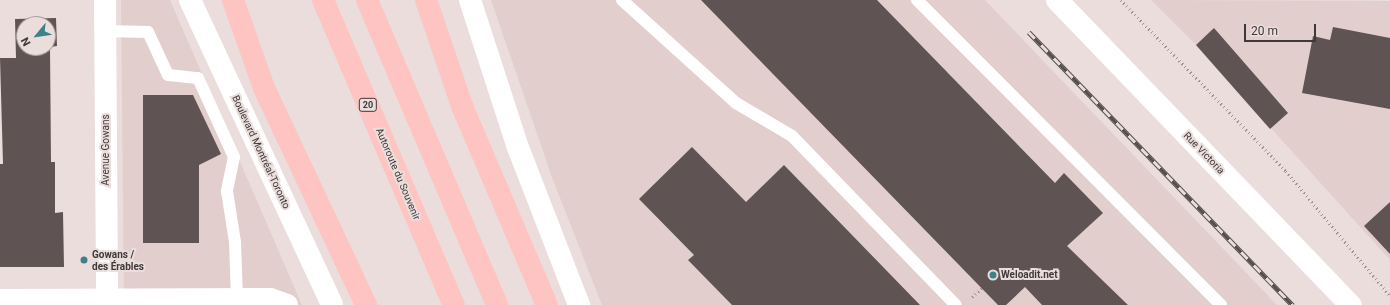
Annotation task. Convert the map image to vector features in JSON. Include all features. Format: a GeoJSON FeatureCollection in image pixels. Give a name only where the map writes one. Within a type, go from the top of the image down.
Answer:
{"type":"FeatureCollection","features":[{"type":"Feature","properties":{"kind":"highway"},"geometry":{"type":"LineString","coordinates":[[233,0],[264,88],[366,305]]}},
{"type":"Feature","properties":{"kind":"highway","name":"Autoroute du Souvenir"},"geometry":{"type":"LineString","coordinates":[[323,0],[454,305]]}},
{"type":"Feature","properties":{"kind":"highway"},"geometry":{"type":"LineString","coordinates":[[367,0],[497,305]]}},
{"type":"Feature","properties":{"kind":"highway"},"geometry":{"type":"LineString","coordinates":[[426,0],[446,64],[475,137],[547,305]]}},
{"type":"Feature","properties":{"kind":"main road","name":"Avenue Gowans"},"geometry":{"type":"LineString","coordinates":[[105,0],[107,301]]}},
{"type":"Feature","properties":{"kind":"main road","name":"Boulevard Montréal-Toronto"},"geometry":{"type":"LineString","coordinates":[[190,0],[332,305]]}},
{"type":"Feature","properties":{"kind":"main road"},"geometry":{"type":"LineString","coordinates":[[470,0],[517,145],[579,305]]}},
{"type":"Feature","properties":{"kind":"main road","name":"Rue Victoria"},"geometry":{"type":"LineString","coordinates":[[1057,0],[1351,305]]}},
{"type":"Feature","properties":{"kind":"main road"},"geometry":{"type":"LineString","coordinates":[[0,300],[107,301],[270,299],[287,305]]}},
{"type":"Feature","properties":{"kind":"lane"},"geometry":{"type":"LineString","coordinates":[[622,0],[736,103],[792,136],[956,305]]}},
{"type":"Feature","properties":{"kind":"lane"},"geometry":{"type":"LineString","coordinates":[[917,0],[1222,305]]}},
{"type":"Feature","properties":{"kind":"lane"},"geometry":{"type":"LineString","coordinates":[[105,31],[148,32],[168,75],[198,78],[234,157],[227,191],[235,242],[237,300]]}},
{"type":"Feature","properties":{"kind":"path"},"geometry":{"type":"LineString","coordinates":[[1121,0],[1286,171],[1390,296]]}},
{"type":"Feature","properties":{"kind":"shaded area"},"geometry":{"type":"Polygon","coordinates":[[[121,0],[170,0],[302,305],[124,305],[121,0]]]}},
{"type":"Feature","properties":{"kind":"shaded area"},"geometry":{"type":"Polygon","coordinates":[[[491,0],[985,0],[1277,305],[602,305],[553,180],[491,0]]]}},
{"type":"Feature","properties":{"kind":"shaded area"},"geometry":{"type":"Polygon","coordinates":[[[1151,0],[1390,1],[1390,260],[1196,45],[1151,0]]]}},
{"type":"Feature","properties":{"kind":"building"},"geometry":{"type":"Polygon","coordinates":[[[701,0],[877,0],[1055,183],[1064,173],[1103,213],[1067,246],[1128,305],[1042,305],[1025,287],[1006,305],[998,305],[701,0]]]}},
{"type":"Feature","properties":{"kind":"building"},"geometry":{"type":"Polygon","coordinates":[[[56,18],[57,46],[56,46],[56,18]]]}},
{"type":"Feature","properties":{"kind":"building"},"geometry":{"type":"Polygon","coordinates":[[[15,19],[16,19],[16,56],[50,56],[51,162],[55,162],[55,213],[63,212],[64,267],[0,267],[0,164],[3,164],[0,58],[16,58],[15,19]]]}},
{"type":"Feature","properties":{"kind":"building"},"geometry":{"type":"Polygon","coordinates":[[[1333,27],[1390,38],[1390,109],[1302,93],[1313,36],[1330,40],[1333,27]]]}},
{"type":"Feature","properties":{"kind":"building"},"geometry":{"type":"Polygon","coordinates":[[[1214,28],[1288,113],[1270,129],[1196,45],[1214,28]]]}},
{"type":"Feature","properties":{"kind":"building"},"geometry":{"type":"Polygon","coordinates":[[[143,95],[193,95],[221,154],[199,165],[199,243],[143,243],[143,95]]]}},
{"type":"Feature","properties":{"kind":"building"},"geometry":{"type":"Polygon","coordinates":[[[692,147],[746,202],[784,165],[920,305],[732,305],[688,260],[694,255],[639,199],[692,147]]]}},
{"type":"Feature","properties":{"kind":"building"},"geometry":{"type":"Polygon","coordinates":[[[1390,202],[1390,254],[1364,226],[1390,202]]]}},
{"type":"Feature","properties":{"kind":"railway"},"geometry":{"type":"LineString","coordinates":[[1029,32],[1293,305]]}},
{"type":"Feature","properties":{"kind":"place","name":"Gowans / des Érables"},"geometry":{"type":"Point","coordinates":[84,260]}},
{"type":"Feature","properties":{"kind":"place","name":"Weloadit.net"},"geometry":{"type":"Point","coordinates":[993,275]}}]}
